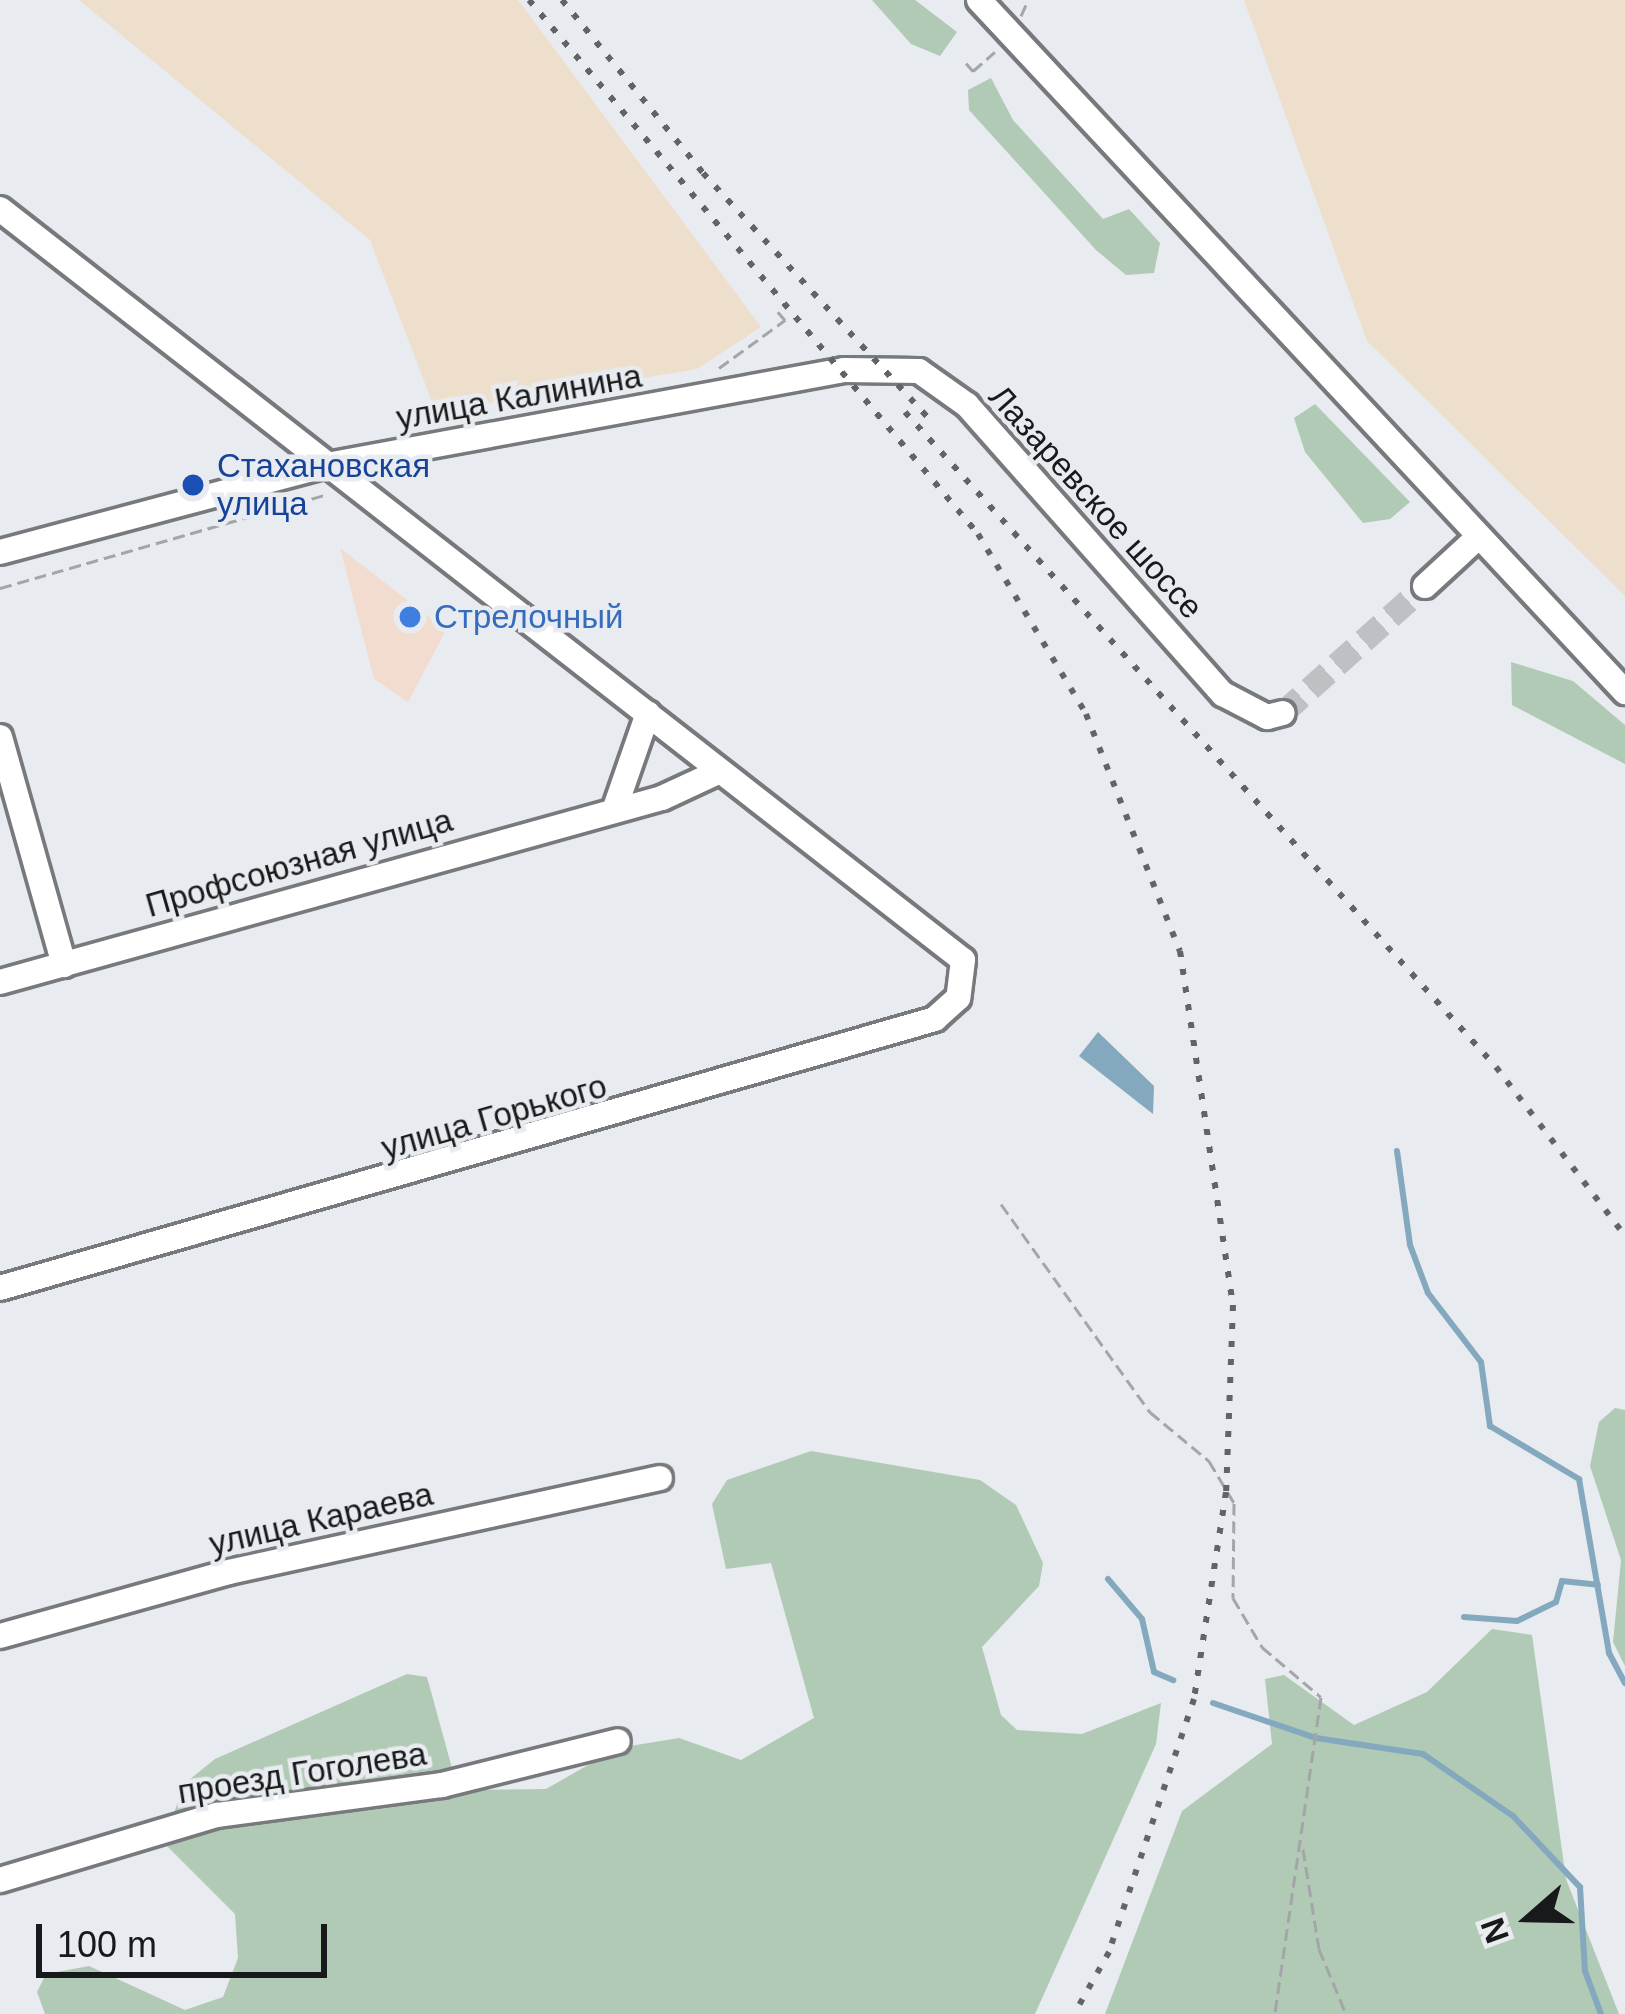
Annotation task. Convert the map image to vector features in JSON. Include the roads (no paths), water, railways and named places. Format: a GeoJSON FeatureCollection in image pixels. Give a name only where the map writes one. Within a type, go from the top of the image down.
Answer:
{"type":"FeatureCollection","features":[{"type":"Feature","properties":{"kind":"street"},"geometry":{"type":"LineString","coordinates":[[979,0],[1476,539],[1625,692]]}},
{"type":"Feature","properties":{"kind":"street"},"geometry":{"type":"LineString","coordinates":[[0,208],[718,772]]}},
{"type":"Feature","properties":{"kind":"street","name":"улица Калинина"},"geometry":{"type":"LineString","coordinates":[[0,551],[327,465],[844,370]]}},
{"type":"Feature","properties":{"kind":"street","name":"Лазаревское шоссе"},"geometry":{"type":"LineString","coordinates":[[844,370],[919,371],[943,383],[1223,694],[1267,717],[1283,713]]}},
{"type":"Feature","properties":{"kind":"street"},"geometry":{"type":"LineString","coordinates":[[1425,586],[1476,539]]}},
{"type":"Feature","properties":{"kind":"street"},"geometry":{"type":"LineString","coordinates":[[616,805],[648,713]]}},
{"type":"Feature","properties":{"kind":"street"},"geometry":{"type":"LineString","coordinates":[[0,737],[64,965]]}},
{"type":"Feature","properties":{"kind":"street","name":"Профсоюзная улица"},"geometry":{"type":"LineString","coordinates":[[0,982],[718,772]]}},
{"type":"Feature","properties":{"kind":"street","name":"улица Горького"},"geometry":{"type":"LineString","coordinates":[[0,1288],[935,1019],[958,998],[963,960],[718,772]]}},
{"type":"Feature","properties":{"kind":"street","name":"улица Караева"},"geometry":{"type":"LineString","coordinates":[[0,1636],[230,1572],[660,1478]]}},
{"type":"Feature","properties":{"kind":"street","name":"проезд Гоголева"},"geometry":{"type":"LineString","coordinates":[[0,1880],[217,1815],[442,1785],[618,1741]]}},
{"type":"Feature","properties":{"kind":"water"},"geometry":{"type":"Polygon","coordinates":[[[1098,1032],[1154,1086],[1153,1114],[1079,1056],[1098,1032]]]}},
{"type":"Feature","properties":{"kind":"waterway"},"geometry":{"type":"LineString","coordinates":[[1397,1151],[1410,1245],[1428,1293],[1481,1362],[1490,1426],[1579,1479],[1609,1653],[1625,1683]]}},
{"type":"Feature","properties":{"kind":"waterway"},"geometry":{"type":"LineString","coordinates":[[1108,1579],[1142,1619],[1154,1672],[1173,1680]]}},
{"type":"Feature","properties":{"kind":"waterway"},"geometry":{"type":"LineString","coordinates":[[1464,1617],[1517,1621],[1556,1602],[1562,1581],[1598,1585]]}},
{"type":"Feature","properties":{"kind":"waterway"},"geometry":{"type":"LineString","coordinates":[[1213,1703],[1316,1738],[1423,1754],[1513,1816],[1580,1887],[1585,1971],[1601,2014]]}},
{"type":"Feature","properties":{"kind":"tunnel"},"geometry":{"type":"LineString","coordinates":[[1283,713],[1425,586]]}},
{"type":"Feature","properties":{"kind":"railway"},"geometry":{"type":"LineString","coordinates":[[529,0],[978,534],[1086,714],[1180,951],[1233,1305],[1226,1492],[1194,1699],[1109,1952],[1074,2014]]}},
{"type":"Feature","properties":{"kind":"railway"},"geometry":{"type":"LineString","coordinates":[[562,0],[703,173],[930,420]]}},
{"type":"Feature","properties":{"kind":"railway"},"geometry":{"type":"LineString","coordinates":[[905,412],[1496,1067],[1625,1236]]}},
{"type":"Feature","properties":{"kind":"place","name":"Стахановская улица"},"geometry":{"type":"Point","coordinates":[193,485]}},
{"type":"Feature","properties":{"kind":"place","name":"Стрелочный"},"geometry":{"type":"Point","coordinates":[410,617]}}]}
